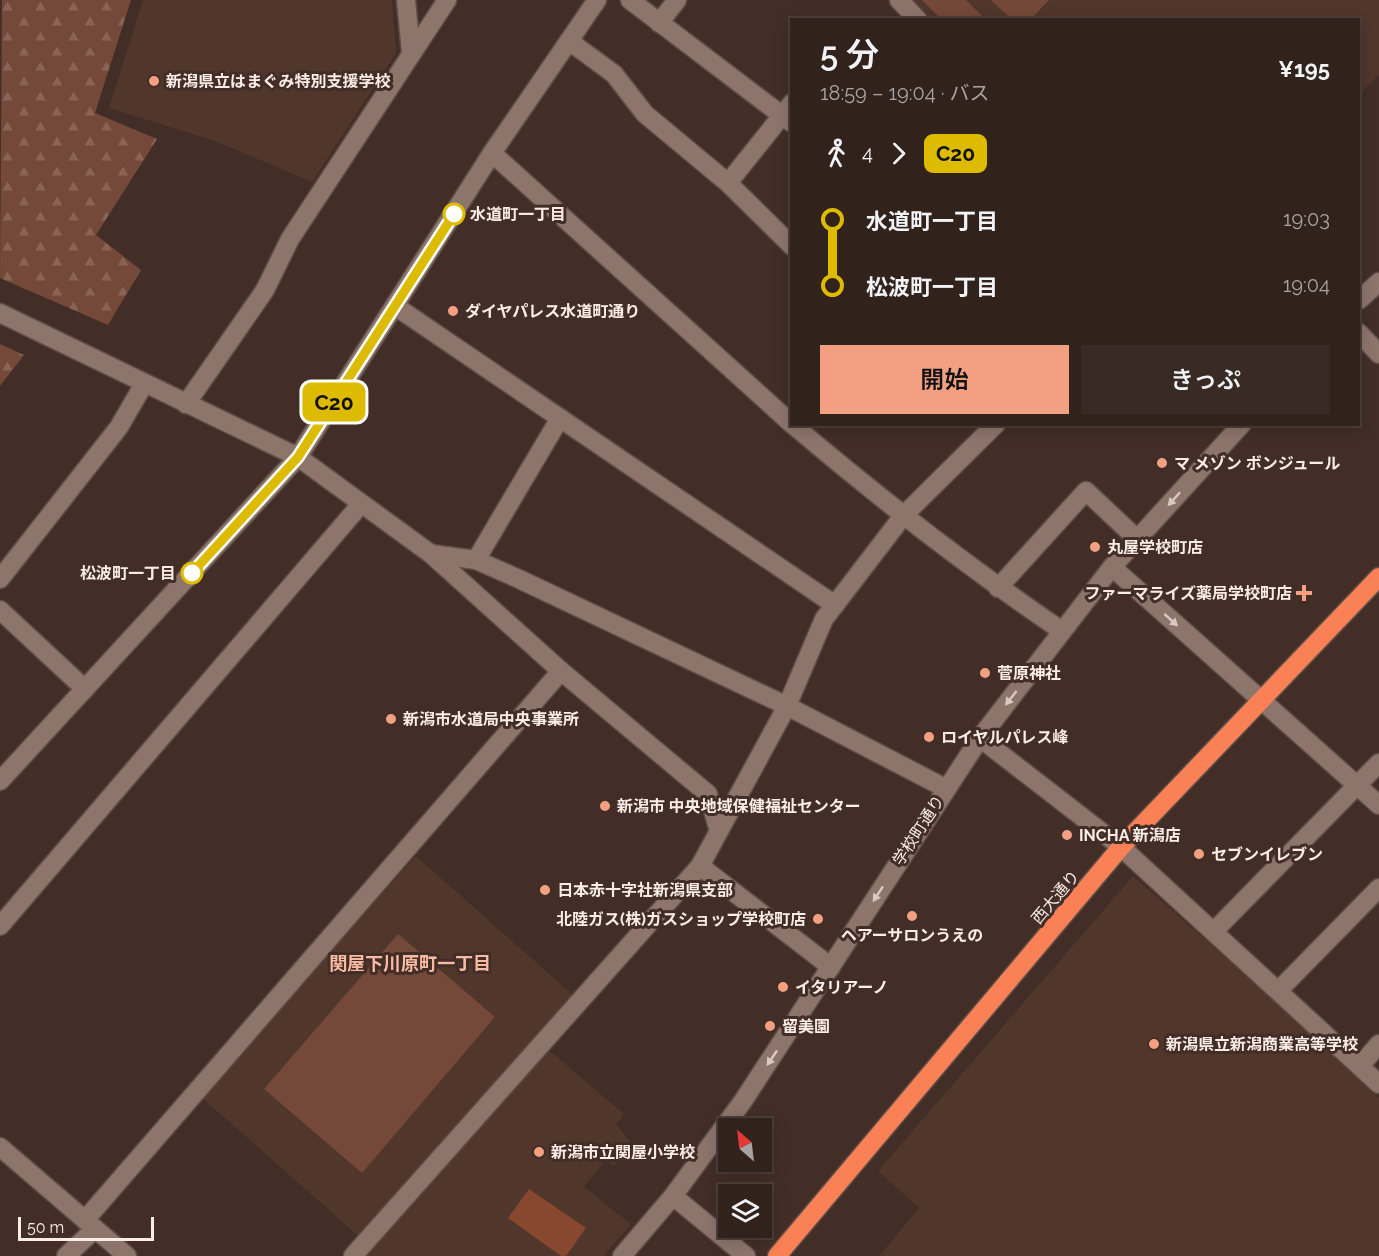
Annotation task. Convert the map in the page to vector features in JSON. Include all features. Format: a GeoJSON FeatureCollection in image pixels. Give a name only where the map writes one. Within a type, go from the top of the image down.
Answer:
{"type":"FeatureCollection","features":[{"type":"Feature","properties":{"kind":"highway","name":"西大通り"},"geometry":{"type":"LineString","coordinates":[[777,1256],[906,1107],[1121,847],[1379,577]]}},
{"type":"Feature","properties":{"kind":"street"},"geometry":{"type":"LineString","coordinates":[[406,0],[411,52]]}},
{"type":"Feature","properties":{"kind":"street"},"geometry":{"type":"LineString","coordinates":[[186,404],[265,290],[290,240],[447,0]]}},
{"type":"Feature","properties":{"kind":"street"},"geometry":{"type":"LineString","coordinates":[[0,781],[298,457],[492,153],[597,0]]}},
{"type":"Feature","properties":{"kind":"street"},"geometry":{"type":"LineString","coordinates":[[630,0],[788,114],[728,183]]}},
{"type":"Feature","properties":{"kind":"street"},"geometry":{"type":"LineString","coordinates":[[659,23],[677,0]]}},
{"type":"Feature","properties":{"kind":"street"},"geometry":{"type":"LineString","coordinates":[[899,0],[916,18]]}},
{"type":"Feature","properties":{"kind":"street"},"geometry":{"type":"LineString","coordinates":[[569,41],[614,74],[645,114],[728,183],[790,244]]}},
{"type":"Feature","properties":{"kind":"street"},"geometry":{"type":"LineString","coordinates":[[492,153],[790,422]]}},
{"type":"Feature","properties":{"kind":"street"},"geometry":{"type":"LineString","coordinates":[[1360,299],[1379,282]]}},
{"type":"Feature","properties":{"kind":"street"},"geometry":{"type":"LineString","coordinates":[[395,306],[835,605]]}},
{"type":"Feature","properties":{"kind":"street"},"geometry":{"type":"LineString","coordinates":[[0,313],[298,457],[431,554],[561,671],[708,794],[719,831]]}},
{"type":"Feature","properties":{"kind":"street"},"geometry":{"type":"LineString","coordinates":[[1360,334],[1379,354]]}},
{"type":"Feature","properties":{"kind":"street"},"geometry":{"type":"LineString","coordinates":[[0,579],[119,427],[144,384]]}},
{"type":"Feature","properties":{"kind":"street"},"geometry":{"type":"LineString","coordinates":[[476,560],[560,418]]}},
{"type":"Feature","properties":{"kind":"street"},"geometry":{"type":"LineString","coordinates":[[794,426],[903,516],[998,588],[1062,631]]}},
{"type":"Feature","properties":{"kind":"street","name":"学校町通り"},"geometry":{"type":"LineString","coordinates":[[622,1256],[673,1196],[743,1101],[945,788],[980,738],[1112,567],[1240,426]]}},
{"type":"Feature","properties":{"kind":"street"},"geometry":{"type":"LineString","coordinates":[[353,1256],[699,866],[787,706],[824,619],[903,516],[985,428]]}},
{"type":"Feature","properties":{"kind":"street"},"geometry":{"type":"LineString","coordinates":[[998,588],[1086,491],[1137,539]]}},
{"type":"Feature","properties":{"kind":"street"},"geometry":{"type":"LineString","coordinates":[[0,926],[361,504]]}},
{"type":"Feature","properties":{"kind":"street"},"geometry":{"type":"LineString","coordinates":[[431,554],[476,560],[787,706],[945,788]]}},
{"type":"Feature","properties":{"kind":"street"},"geometry":{"type":"LineString","coordinates":[[1112,567],[1379,805]]}},
{"type":"Feature","properties":{"kind":"street"},"geometry":{"type":"LineString","coordinates":[[0,610],[86,689]]}},
{"type":"Feature","properties":{"kind":"street"},"geometry":{"type":"LineString","coordinates":[[66,1256],[90,1224],[561,671]]}},
{"type":"Feature","properties":{"kind":"street"},"geometry":{"type":"LineString","coordinates":[[980,738],[1121,847],[1215,930],[1379,1084]]}},
{"type":"Feature","properties":{"kind":"street"},"geometry":{"type":"LineString","coordinates":[[1215,930],[1379,763]]}},
{"type":"Feature","properties":{"kind":"street"},"geometry":{"type":"LineString","coordinates":[[699,866],[831,967]]}},
{"type":"Feature","properties":{"kind":"street"},"geometry":{"type":"LineString","coordinates":[[1279,990],[1379,888]]}},
{"type":"Feature","properties":{"kind":"street"},"geometry":{"type":"LineString","coordinates":[[1360,1066],[1379,1044]]}},
{"type":"Feature","properties":{"kind":"street"},"geometry":{"type":"LineString","coordinates":[[0,1147],[127,1256]]}},
{"type":"Feature","properties":{"kind":"street"},"geometry":{"type":"LineString","coordinates":[[673,1196],[746,1256]]}},
{"type":"Feature","properties":{"kind":"shaded area"},"geometry":{"type":"Polygon","coordinates":[[[143,0],[392,0],[396,53],[312,182],[215,141],[109,108],[143,0]]]}},
{"type":"Feature","properties":{"kind":"shaded area"},"geometry":{"type":"Polygon","coordinates":[[[906,0],[1379,0],[1379,75],[1360,93],[1360,18],[923,18],[906,0]]]}},
{"type":"Feature","properties":{"kind":"shaded area"},"geometry":{"type":"Polygon","coordinates":[[[416,856],[574,996],[363,1240],[201,1097],[416,856]]]}},
{"type":"Feature","properties":{"kind":"shaded area","name":"新潟県立新潟商業高等学校"},"geometry":{"type":"Polygon","coordinates":[[[1133,876],[1261,989],[1379,1098],[1379,1256],[879,1256],[919,1208],[878,1171],[1133,876]]]}},
{"type":"Feature","properties":{"kind":"shaded area","name":"新潟市立関屋小学校"},"geometry":{"type":"Polygon","coordinates":[[[544,1046],[624,1114],[616,1125],[633,1144],[614,1166],[605,1161],[584,1187],[631,1224],[604,1256],[363,1256],[544,1046]]]}},
{"type":"Feature","properties":{"kind":"shaded area"},"geometry":{"type":"Polygon","coordinates":[[[529,1189],[586,1228],[566,1256],[561,1256],[508,1218],[529,1189]]]}},
{"type":"Feature","properties":{"kind":"green space"},"geometry":{"type":"Polygon","coordinates":[[[2,0],[131,0],[95,113],[157,139],[96,235],[141,270],[108,325],[0,278],[2,0]]]}},
{"type":"Feature","properties":{"kind":"green space"},"geometry":{"type":"Polygon","coordinates":[[[922,0],[966,0],[984,18],[940,18],[922,0]]]}},
{"type":"Feature","properties":{"kind":"green space"},"geometry":{"type":"Polygon","coordinates":[[[991,0],[1049,0],[1032,18],[1010,18],[991,0]]]}},
{"type":"Feature","properties":{"kind":"green space"},"geometry":{"type":"Polygon","coordinates":[[[0,344],[24,355],[0,386],[0,344]]]}},
{"type":"Feature","properties":{"kind":"green space"},"geometry":{"type":"Polygon","coordinates":[[[398,934],[495,1017],[362,1173],[264,1089],[398,934]]]}},
{"type":"Feature","properties":{"kind":"bus line","name":"C20"},"geometry":{"type":"LineString","coordinates":[[192,573],[298,457],[454,214]]}},
{"type":"Feature","properties":{"kind":"place","name":"新潟県立はまぐみ特別支援学校"},"geometry":{"type":"Point","coordinates":[154,81]}},
{"type":"Feature","properties":{"kind":"place","name":"水道町一丁目"},"geometry":{"type":"Point","coordinates":[454,214]}},
{"type":"Feature","properties":{"kind":"place","name":"ダイヤパレス水道町通り"},"geometry":{"type":"Point","coordinates":[453,311]}},
{"type":"Feature","properties":{"kind":"place","name":"マ メゾン ボンジュール"},"geometry":{"type":"Point","coordinates":[1162,463]}},
{"type":"Feature","properties":{"kind":"place","name":"丸屋学校町店"},"geometry":{"type":"Point","coordinates":[1095,547]}},
{"type":"Feature","properties":{"kind":"place","name":"松波町一丁目"},"geometry":{"type":"Point","coordinates":[192,573]}},
{"type":"Feature","properties":{"kind":"place","name":"ファーマライズ薬局学校町店"},"geometry":{"type":"Point","coordinates":[1304,593]}},
{"type":"Feature","properties":{"kind":"place","name":"菅原神社"},"geometry":{"type":"Point","coordinates":[985,673]}},
{"type":"Feature","properties":{"kind":"place","name":"新潟市水道局中央事業所"},"geometry":{"type":"Point","coordinates":[391,719]}},
{"type":"Feature","properties":{"kind":"place","name":"ロイヤルパレス峰"},"geometry":{"type":"Point","coordinates":[929,737]}},
{"type":"Feature","properties":{"kind":"place","name":"新潟市 中央地域保健福祉センター"},"geometry":{"type":"Point","coordinates":[605,806]}},
{"type":"Feature","properties":{"kind":"place","name":"INCHA 新潟店"},"geometry":{"type":"Point","coordinates":[1067,835]}},
{"type":"Feature","properties":{"kind":"place","name":"セブンイレブン"},"geometry":{"type":"Point","coordinates":[1199,854]}},
{"type":"Feature","properties":{"kind":"place","name":"日本赤十字社新潟県支部"},"geometry":{"type":"Point","coordinates":[545,890]}},
{"type":"Feature","properties":{"kind":"place","name":"ヘアーサロンうえの"},"geometry":{"type":"Point","coordinates":[912,916]}},
{"type":"Feature","properties":{"kind":"place","name":"北陸ガス(株)ガスショップ学校町店"},"geometry":{"type":"Point","coordinates":[818,919]}},
{"type":"Feature","properties":{"kind":"place","name":"イタリアーノ"},"geometry":{"type":"Point","coordinates":[783,987]}},
{"type":"Feature","properties":{"kind":"place","name":"留美園"},"geometry":{"type":"Point","coordinates":[770,1026]}},
{"type":"Feature","properties":{"kind":"place","name":"新潟県立新潟商業高等学校"},"geometry":{"type":"Point","coordinates":[1154,1044]}},
{"type":"Feature","properties":{"kind":"place","name":"新潟市立関屋小学校"},"geometry":{"type":"Point","coordinates":[539,1152]}},
{"type":"Feature","properties":{"kind":"district","name":"関屋下川原町一丁目"},"geometry":{"type":"Point","coordinates":[410,964]}}]}
